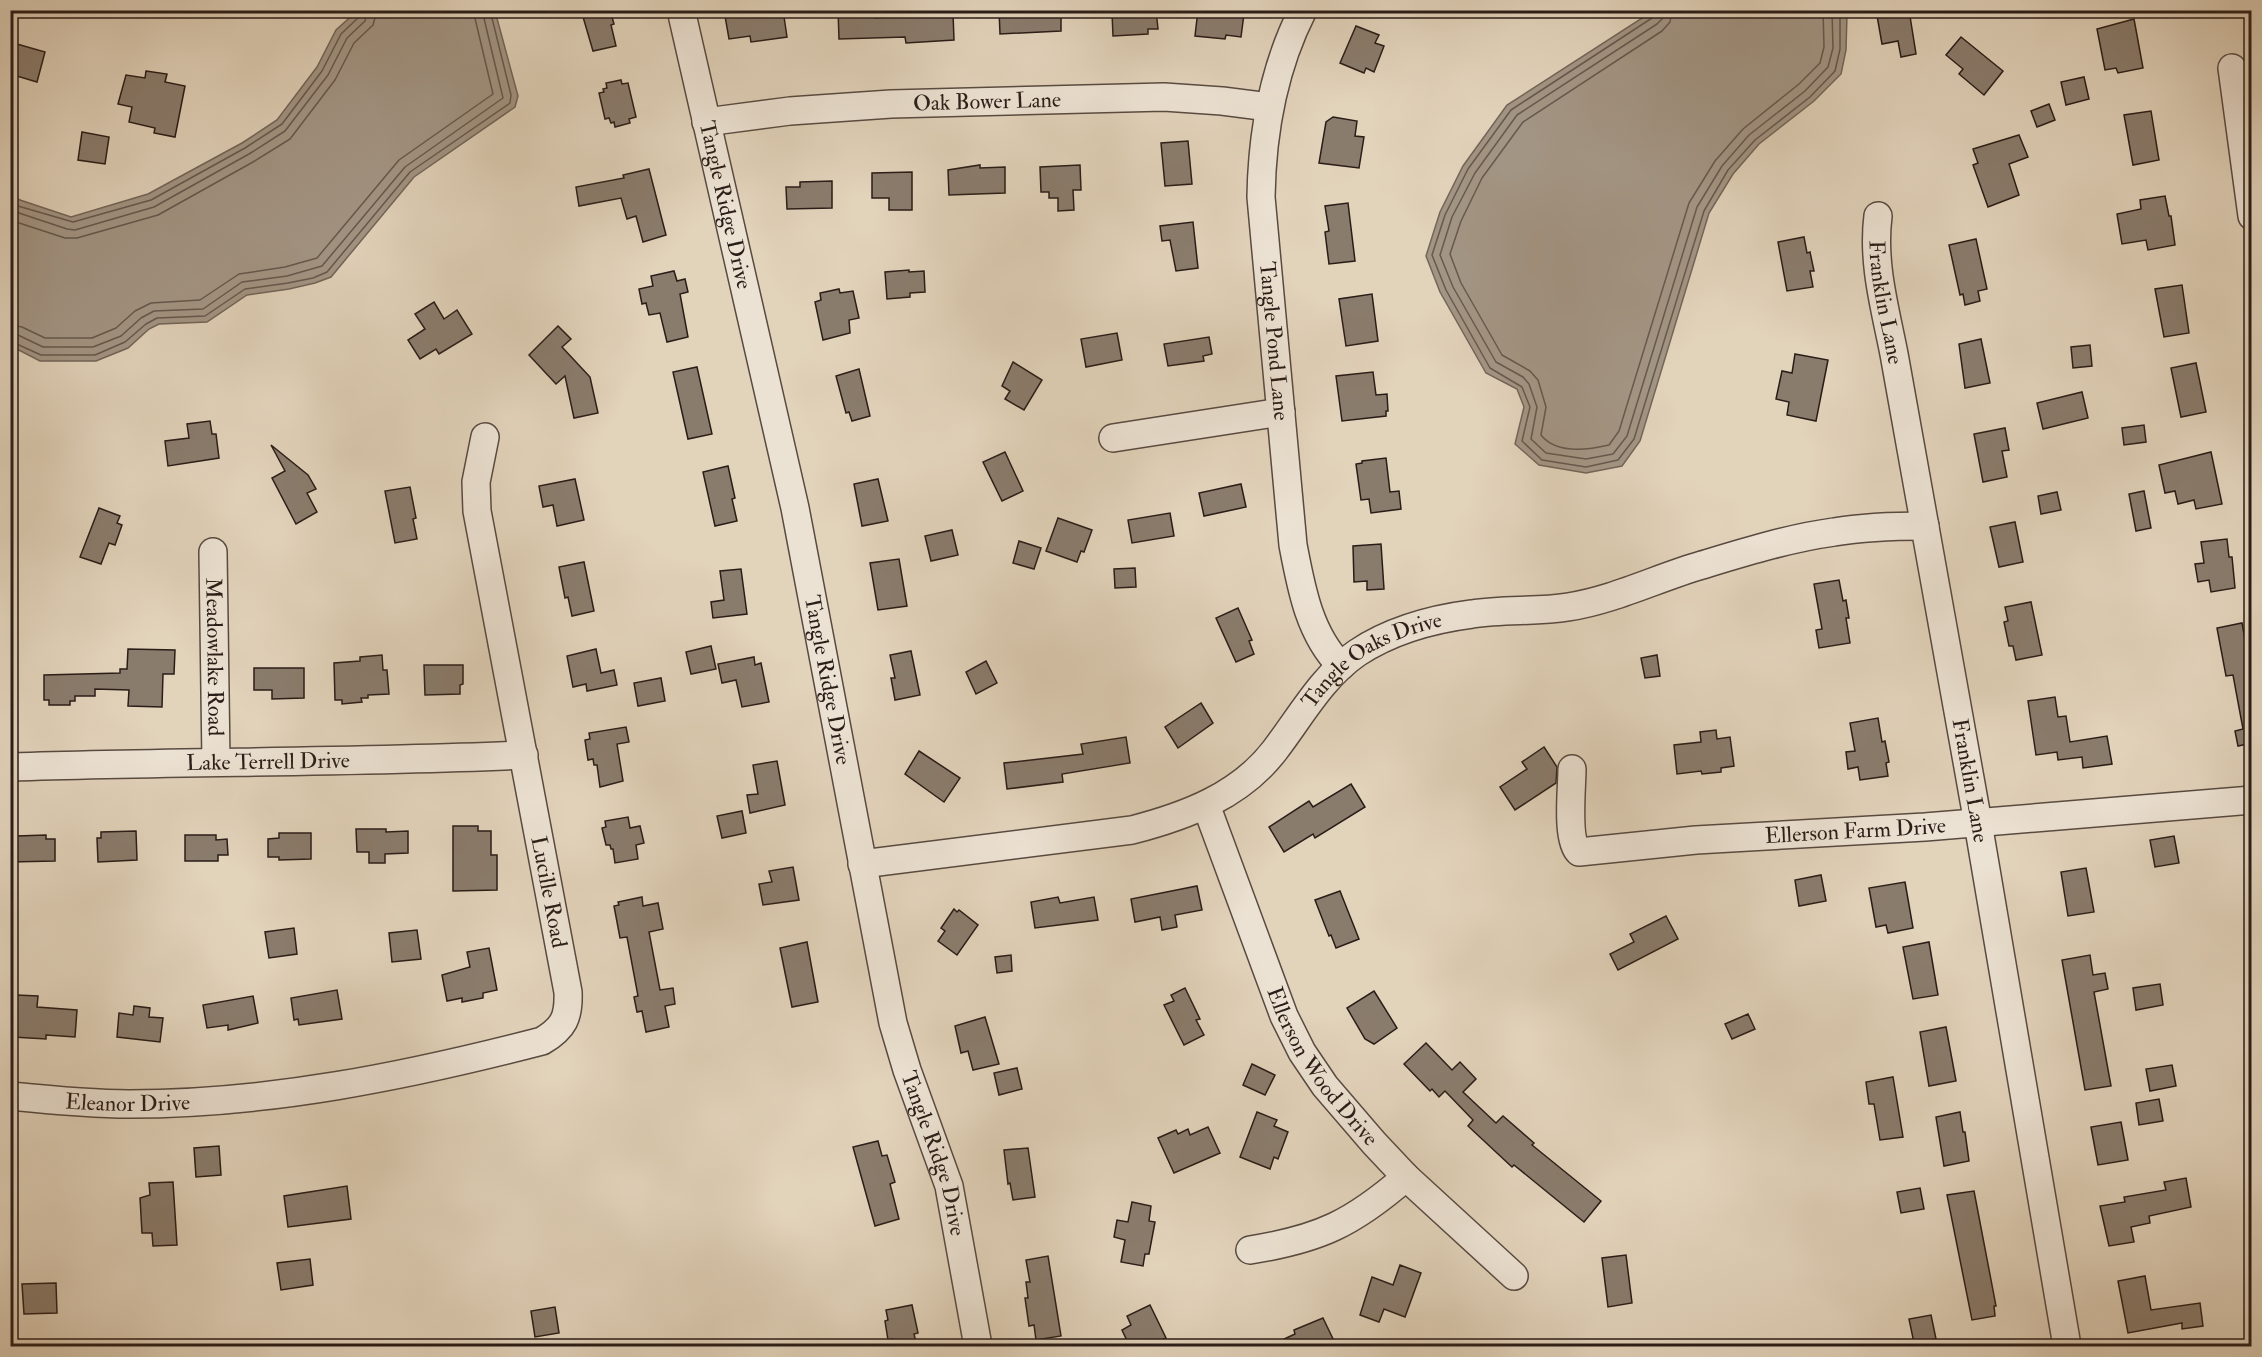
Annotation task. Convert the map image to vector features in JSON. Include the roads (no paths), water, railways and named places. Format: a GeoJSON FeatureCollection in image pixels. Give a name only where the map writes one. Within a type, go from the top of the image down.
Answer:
{"type":"FeatureCollection","features":[{"type":"Feature","properties":{"kind":"street","name":"Tangle Ridge Drive"},"geometry":{"type":"LineString","coordinates":[[681,10],[795,508],[893,1023],[907,1070],[949,1186],[978,1347]]}},
{"type":"Feature","properties":{"kind":"street","name":"Tangle Pond Lane"},"geometry":{"type":"LineString","coordinates":[[1303,10],[1282,60],[1269,107],[1262,154],[1261,197],[1293,545],[1301,587],[1314,627],[1322,643],[1341,666]]}},
{"type":"Feature","properties":{"kind":"street"},"geometry":{"type":"LineString","coordinates":[[2232,68],[2252,216]]}},
{"type":"Feature","properties":{"kind":"street","name":"Oak Bower Lane"},"geometry":{"type":"LineString","coordinates":[[706,122],[790,111],[891,104],[1152,97],[1222,101],[1269,107]]}},
{"type":"Feature","properties":{"kind":"street","name":"Franklin Lane"},"geometry":{"type":"LineString","coordinates":[[1878,216],[1875,240],[1879,278],[1978,823],[2067,1347]]}},
{"type":"Feature","properties":{"kind":"street"},"geometry":{"type":"LineString","coordinates":[[1113,438],[1281,412]]}},
{"type":"Feature","properties":{"kind":"street","name":"Lucille Road"},"geometry":{"type":"LineString","coordinates":[[247,1097],[297,1092],[453,1064],[542,1041],[555,1034],[564,1023],[568,1009],[568,992],[477,512],[476,482],[485,437]]}},
{"type":"Feature","properties":{"kind":"street","name":"Tangle Oaks Drive"},"geometry":{"type":"LineString","coordinates":[[862,864],[1132,830],[1167,821],[1206,805],[1232,791],[1254,773],[1274,752],[1328,678],[1341,666],[1359,652],[1398,633],[1431,621],[1473,614],[1567,607],[1607,598],[1700,565],[1773,545],[1844,530],[1878,526],[1925,526]]}},
{"type":"Feature","properties":{"kind":"street","name":"Meadowlake Road"},"geometry":{"type":"LineString","coordinates":[[213,552],[216,762]]}},
{"type":"Feature","properties":{"kind":"street","name":"Lake Terrell Drive"},"geometry":{"type":"LineString","coordinates":[[10,767],[524,755]]}},
{"type":"Feature","properties":{"kind":"street","name":"Ellerson Farm Drive"},"geometry":{"type":"LineString","coordinates":[[1572,770],[1572,833],[1574,847],[1579,852],[1696,840],[1978,823],[2252,800]]}},
{"type":"Feature","properties":{"kind":"street","name":"Ellerson Wood Drive"},"geometry":{"type":"LineString","coordinates":[[1206,805],[1284,1016],[1302,1052],[1324,1086],[1406,1177],[1514,1276]]}},
{"type":"Feature","properties":{"kind":"street","name":"Eleanor Drive"},"geometry":{"type":"LineString","coordinates":[[10,1096],[127,1104],[247,1097]]}},
{"type":"Feature","properties":{"kind":"street"},"geometry":{"type":"LineString","coordinates":[[1250,1250],[1286,1244],[1321,1233],[1347,1221],[1378,1201],[1406,1177]]}},
{"type":"Feature","properties":{"kind":"water"},"geometry":{"type":"Polygon","coordinates":[[[357,11],[495,11],[518,96],[515,107],[414,177],[331,277],[289,289],[247,295],[207,322],[159,324],[149,329],[128,348],[96,361],[40,361],[11,346],[11,194],[20,200],[71,217],[148,194],[242,143],[277,120],[317,67],[336,30],[357,11]]]}},
{"type":"Feature","properties":{"kind":"water"},"geometry":{"type":"Polygon","coordinates":[[[1653,11],[1845,11],[1847,15],[1846,50],[1841,74],[1814,101],[1759,144],[1733,174],[1709,213],[1640,441],[1622,466],[1586,473],[1539,465],[1515,444],[1524,407],[1517,389],[1486,373],[1440,292],[1426,256],[1440,212],[1463,166],[1507,105],[1653,11]]]}}]}
